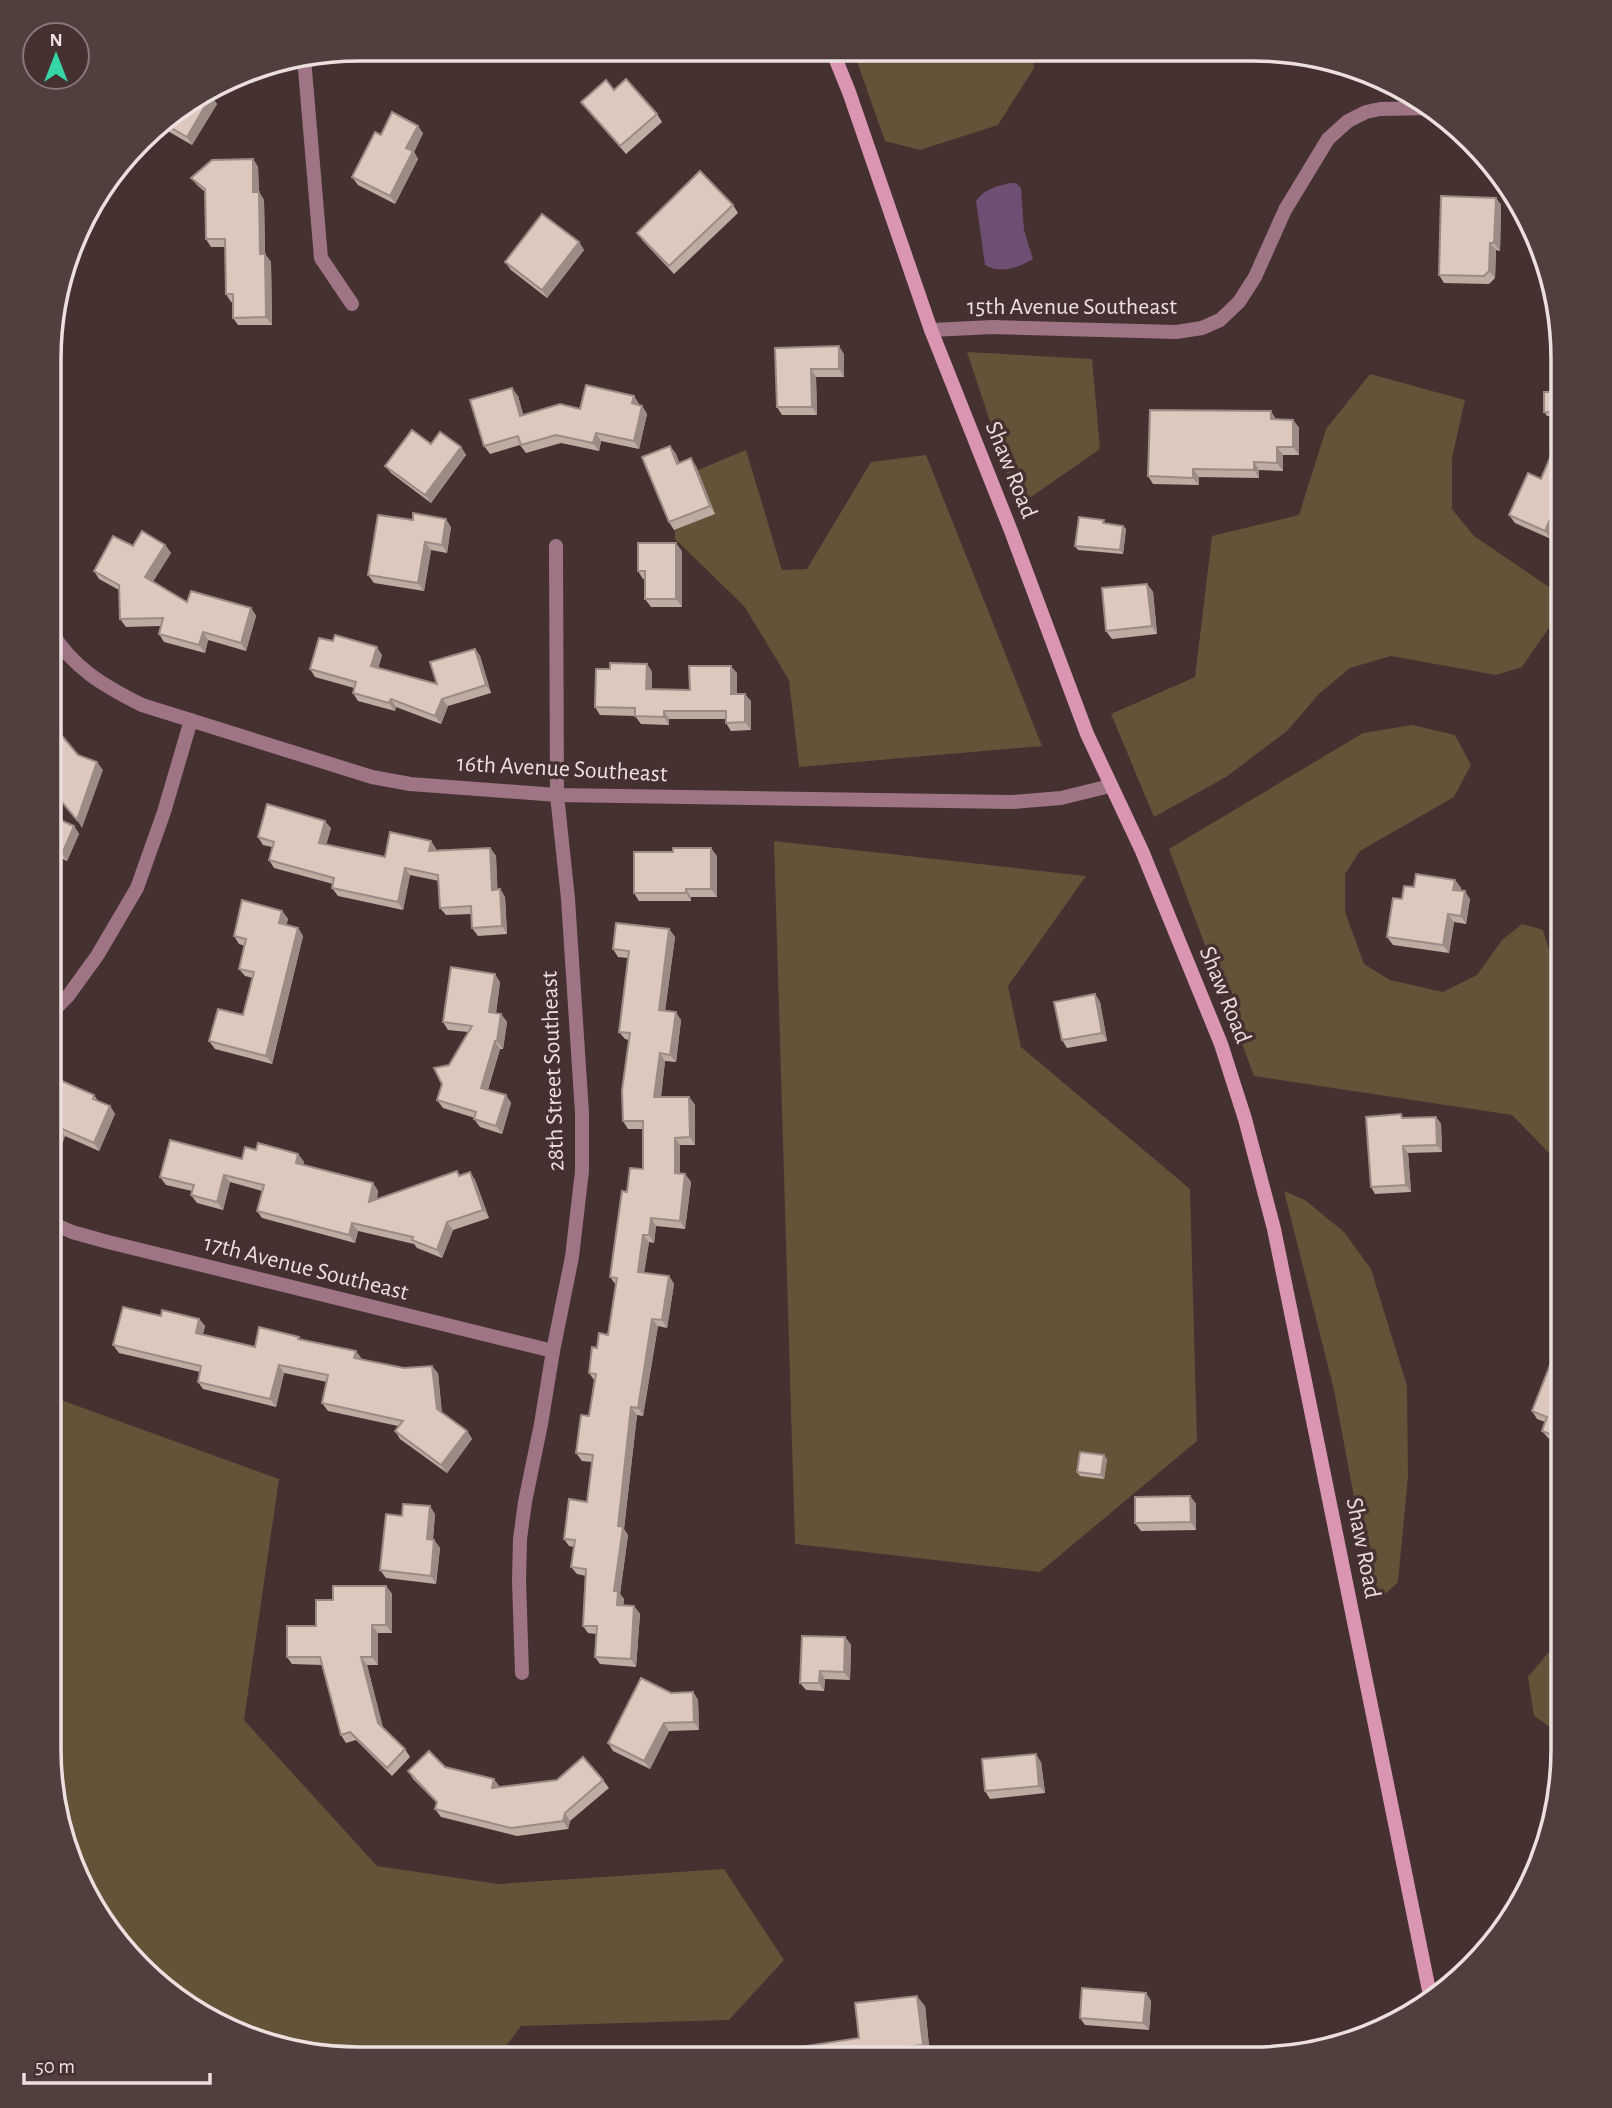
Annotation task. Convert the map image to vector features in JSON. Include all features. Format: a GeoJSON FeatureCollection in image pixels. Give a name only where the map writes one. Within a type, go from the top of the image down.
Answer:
{"type":"FeatureCollection","features":[{"type":"Feature","properties":{"kind":"main road","name":"Shaw Road"},"geometry":{"type":"LineString","coordinates":[[836,61],[931,330],[1011,531],[1087,734],[1142,851],[1221,1044],[1245,1119],[1274,1229],[1429,1989]]}},
{"type":"Feature","properties":{"kind":"street"},"geometry":{"type":"LineString","coordinates":[[305,66],[321,258],[352,304]]}},
{"type":"Feature","properties":{"kind":"street","name":"15th Avenue Southeast"},"geometry":{"type":"LineString","coordinates":[[931,330],[993,327],[1176,332],[1202,328],[1220,320],[1239,302],[1255,277],[1285,210],[1328,139],[1348,121],[1366,112],[1414,108]]}},
{"type":"Feature","properties":{"kind":"street","name":"28th Street Southeast"},"geometry":{"type":"LineString","coordinates":[[522,1673],[520,1539],[572,1257],[582,1171],[582,1113],[558,794],[556,546]]}},
{"type":"Feature","properties":{"kind":"street","name":"16th Avenue Southeast"},"geometry":{"type":"LineString","coordinates":[[61,647],[88,675],[142,705],[372,777],[410,784],[558,794],[1012,802],[1061,798],[1110,786]]}},
{"type":"Feature","properties":{"kind":"street"},"geometry":{"type":"LineString","coordinates":[[61,1003],[97,956],[137,888],[164,812],[191,720]]}},
{"type":"Feature","properties":{"kind":"street","name":"17th Avenue Southeast"},"geometry":{"type":"LineString","coordinates":[[61,1227],[108,1242],[553,1352]]}},
{"type":"Feature","properties":{"kind":"shaded area"},"geometry":{"type":"Polygon","coordinates":[[[857,61],[1033,61],[1034,68],[998,125],[920,150],[885,141],[857,61]]]}},
{"type":"Feature","properties":{"kind":"shaded area"},"geometry":{"type":"Polygon","coordinates":[[[1016,183],[1021,188],[1024,230],[1033,259],[1015,267],[991,268],[985,265],[976,201],[987,191],[1016,183]]]}},
{"type":"Feature","properties":{"kind":"shaded area"},"geometry":{"type":"Polygon","coordinates":[[[967,352],[1092,359],[1100,449],[1018,506],[967,352]]]}},
{"type":"Feature","properties":{"kind":"shaded area"},"geometry":{"type":"Polygon","coordinates":[[[1370,374],[1465,400],[1452,458],[1452,509],[1474,536],[1549,587],[1551,625],[1522,667],[1496,675],[1391,656],[1350,668],[1319,694],[1287,731],[1226,777],[1154,817],[1111,714],[1195,677],[1212,536],[1299,515],[1326,429],[1370,374]]]}},
{"type":"Feature","properties":{"kind":"shaded area"},"geometry":{"type":"Polygon","coordinates":[[[746,450],[782,570],[807,569],[871,462],[926,455],[1042,746],[799,767],[789,680],[744,606],[675,539],[674,480],[746,450]]]}},
{"type":"Feature","properties":{"kind":"shaded area"},"geometry":{"type":"Polygon","coordinates":[[[1412,725],[1455,735],[1471,765],[1454,797],[1360,851],[1345,874],[1345,912],[1364,964],[1390,980],[1443,992],[1477,975],[1502,940],[1522,924],[1543,930],[1551,956],[1551,1155],[1512,1115],[1254,1076],[1169,849],[1363,733],[1412,725]]]}},
{"type":"Feature","properties":{"kind":"shaded area"},"geometry":{"type":"Polygon","coordinates":[[[774,841],[1086,876],[1008,986],[1021,1047],[1190,1189],[1197,1441],[1040,1572],[795,1544],[774,841]]]}},
{"type":"Feature","properties":{"kind":"shaded area"},"geometry":{"type":"Polygon","coordinates":[[[1284,1191],[1305,1200],[1344,1232],[1371,1269],[1407,1386],[1408,1476],[1398,1582],[1382,1597],[1370,1583],[1334,1390],[1284,1191]]]}},
{"type":"Feature","properties":{"kind":"shaded area"},"geometry":{"type":"Polygon","coordinates":[[[61,1400],[279,1479],[244,1720],[377,1866],[498,1884],[724,1869],[784,1960],[729,2020],[521,2026],[505,2047],[359,2047],[282,2037],[227,2016],[194,1997],[163,1973],[135,1945],[111,1914],[92,1881],[77,1845],[67,1807],[62,1768],[61,1400]]]}},
{"type":"Feature","properties":{"kind":"shaded area"},"geometry":{"type":"Polygon","coordinates":[[[1551,1649],[1551,1728],[1534,1716],[1528,1677],[1551,1649]]]}},
{"type":"Feature","properties":{"kind":"building"},"geometry":{"type":"Polygon","coordinates":[[[626,79],[657,114],[620,146],[581,102],[606,80],[614,90],[626,79]]]}},
{"type":"Feature","properties":{"kind":"building"},"geometry":{"type":"Polygon","coordinates":[[[207,103],[187,137],[172,128],[207,103]]]}},
{"type":"Feature","properties":{"kind":"building"},"geometry":{"type":"Polygon","coordinates":[[[392,112],[418,126],[406,148],[413,151],[390,196],[352,177],[375,132],[381,135],[392,112]]]}},
{"type":"Feature","properties":{"kind":"building"},"geometry":{"type":"Polygon","coordinates":[[[253,159],[253,192],[259,192],[260,254],[265,254],[266,317],[233,318],[233,294],[226,294],[225,239],[206,239],[205,189],[191,178],[212,160],[253,159]]]}},
{"type":"Feature","properties":{"kind":"building"},"geometry":{"type":"Polygon","coordinates":[[[700,171],[733,205],[669,266],[637,233],[700,171]]]}},
{"type":"Feature","properties":{"kind":"building"},"geometry":{"type":"Polygon","coordinates":[[[1441,196],[1496,198],[1494,243],[1490,243],[1489,271],[1484,276],[1439,275],[1441,196]]]}},
{"type":"Feature","properties":{"kind":"building"},"geometry":{"type":"Polygon","coordinates":[[[542,214],[579,242],[542,290],[505,262],[542,214]]]}},
{"type":"Feature","properties":{"kind":"building"},"geometry":{"type":"Polygon","coordinates":[[[839,346],[839,369],[811,369],[812,407],[777,407],[775,348],[839,346]]]}},
{"type":"Feature","properties":{"kind":"building"},"geometry":{"type":"Polygon","coordinates":[[[586,385],[634,396],[632,403],[642,406],[634,441],[596,433],[593,443],[556,435],[521,445],[518,436],[484,446],[470,400],[512,388],[520,416],[560,404],[580,409],[586,385]]]}},
{"type":"Feature","properties":{"kind":"building"},"geometry":{"type":"Polygon","coordinates":[[[1544,392],[1551,392],[1551,412],[1544,412],[1544,392]]]}},
{"type":"Feature","properties":{"kind":"building"},"geometry":{"type":"Polygon","coordinates":[[[1150,410],[1271,411],[1271,419],[1293,420],[1293,447],[1277,447],[1277,463],[1254,462],[1254,470],[1193,469],[1193,478],[1148,476],[1150,410]]]}},
{"type":"Feature","properties":{"kind":"building"},"geometry":{"type":"Polygon","coordinates":[[[412,430],[431,444],[440,432],[461,447],[425,495],[385,466],[412,430]]]}},
{"type":"Feature","properties":{"kind":"building"},"geometry":{"type":"Polygon","coordinates":[[[670,446],[677,464],[691,458],[710,506],[669,522],[642,457],[670,446]]]}},
{"type":"Feature","properties":{"kind":"building"},"geometry":{"type":"Polygon","coordinates":[[[1551,455],[1551,518],[1545,531],[1509,515],[1528,473],[1541,479],[1551,455]]]}},
{"type":"Feature","properties":{"kind":"building"},"geometry":{"type":"Polygon","coordinates":[[[413,513],[446,519],[442,545],[425,542],[418,583],[368,575],[378,515],[413,520],[413,513]]]}},
{"type":"Feature","properties":{"kind":"building"},"geometry":{"type":"Polygon","coordinates":[[[1079,517],[1123,526],[1120,550],[1075,546],[1079,517]]]}},
{"type":"Feature","properties":{"kind":"building"},"geometry":{"type":"Polygon","coordinates":[[[142,531],[165,545],[145,577],[187,602],[191,591],[251,608],[241,643],[203,632],[199,645],[159,634],[163,618],[120,619],[119,585],[94,571],[113,536],[133,546],[142,531]]]}},
{"type":"Feature","properties":{"kind":"building"},"geometry":{"type":"Polygon","coordinates":[[[638,543],[676,543],[676,599],[645,599],[645,571],[638,571],[638,543]]]}},
{"type":"Feature","properties":{"kind":"building"},"geometry":{"type":"Polygon","coordinates":[[[1147,584],[1152,626],[1106,631],[1102,588],[1147,584]]]}},
{"type":"Feature","properties":{"kind":"building"},"geometry":{"type":"Polygon","coordinates":[[[335,635],[377,647],[371,666],[437,684],[430,662],[475,649],[486,685],[442,699],[435,716],[391,699],[389,703],[353,693],[356,682],[310,669],[319,638],[333,641],[335,635]]]}},
{"type":"Feature","properties":{"kind":"building"},"geometry":{"type":"Polygon","coordinates":[[[610,663],[647,664],[646,689],[690,690],[689,666],[731,666],[731,694],[745,694],[745,722],[726,723],[726,711],[664,711],[664,717],[635,716],[635,708],[595,707],[596,669],[610,669],[610,663]]]}},
{"type":"Feature","properties":{"kind":"building"},"geometry":{"type":"Polygon","coordinates":[[[61,735],[78,755],[97,762],[77,820],[61,801],[61,735]]]}},
{"type":"Feature","properties":{"kind":"building"},"geometry":{"type":"Polygon","coordinates":[[[267,804],[325,821],[319,843],[385,857],[390,832],[431,841],[429,851],[490,848],[492,890],[500,889],[502,926],[472,928],[471,906],[440,908],[438,875],[405,868],[398,902],[332,888],[334,878],[269,860],[274,842],[258,837],[267,804]]]}},
{"type":"Feature","properties":{"kind":"building"},"geometry":{"type":"Polygon","coordinates":[[[61,820],[74,826],[61,854],[61,820]]]}},
{"type":"Feature","properties":{"kind":"building"},"geometry":{"type":"Polygon","coordinates":[[[673,848],[711,848],[711,889],[686,889],[686,893],[634,893],[634,852],[673,852],[673,848]]]}},
{"type":"Feature","properties":{"kind":"building"},"geometry":{"type":"Polygon","coordinates":[[[1416,874],[1455,880],[1453,890],[1465,891],[1461,916],[1448,914],[1443,945],[1387,937],[1393,898],[1402,899],[1404,886],[1414,887],[1416,874]]]}},
{"type":"Feature","properties":{"kind":"building"},"geometry":{"type":"Polygon","coordinates":[[[242,900],[282,911],[279,923],[298,928],[266,1056],[209,1041],[218,1009],[243,1015],[254,972],[239,969],[246,939],[234,936],[242,900]]]}},
{"type":"Feature","properties":{"kind":"building"},"geometry":{"type":"Polygon","coordinates":[[[616,923],[669,929],[659,1010],[676,1012],[670,1055],[660,1053],[654,1097],[689,1097],[690,1137],[675,1138],[675,1173],[685,1174],[680,1221],[651,1218],[649,1235],[643,1235],[638,1272],[669,1276],[662,1320],[652,1319],[638,1408],[631,1407],[618,1526],[623,1527],[614,1591],[618,1591],[617,1605],[634,1606],[631,1659],[595,1657],[597,1626],[583,1626],[586,1569],[571,1567],[575,1540],[564,1539],[569,1499],[587,1502],[593,1455],[576,1453],[581,1415],[589,1416],[596,1374],[589,1373],[592,1347],[597,1348],[599,1333],[608,1335],[617,1278],[610,1277],[622,1191],[627,1192],[630,1168],[643,1169],[643,1121],[623,1121],[622,1090],[630,1033],[619,1032],[629,951],[613,949],[616,923]]]}},
{"type":"Feature","properties":{"kind":"building"},"geometry":{"type":"Polygon","coordinates":[[[451,967],[495,974],[489,1012],[501,1014],[497,1041],[481,1088],[506,1095],[496,1126],[474,1119],[476,1112],[437,1100],[442,1084],[434,1068],[449,1065],[472,1026],[443,1022],[451,967]]]}},
{"type":"Feature","properties":{"kind":"building"},"geometry":{"type":"Polygon","coordinates":[[[1095,994],[1102,1033],[1062,1040],[1054,1002],[1095,994]]]}},
{"type":"Feature","properties":{"kind":"building"},"geometry":{"type":"Polygon","coordinates":[[[61,1081],[94,1095],[93,1099],[110,1106],[94,1143],[61,1128],[61,1081]]]}},
{"type":"Feature","properties":{"kind":"building"},"geometry":{"type":"Polygon","coordinates":[[[1401,1114],[1402,1118],[1436,1117],[1437,1145],[1403,1146],[1406,1185],[1371,1187],[1366,1117],[1401,1114]]]}},
{"type":"Feature","properties":{"kind":"building"},"geometry":{"type":"Polygon","coordinates":[[[170,1140],[242,1159],[245,1147],[256,1150],[258,1143],[298,1154],[296,1163],[373,1183],[369,1202],[457,1171],[459,1176],[470,1172],[483,1210],[447,1222],[437,1250],[412,1240],[413,1237],[352,1223],[349,1235],[257,1211],[264,1185],[224,1175],[217,1202],[191,1195],[194,1185],[160,1177],[170,1140]]]}},
{"type":"Feature","properties":{"kind":"building"},"geometry":{"type":"Polygon","coordinates":[[[123,1307],[161,1316],[162,1310],[199,1319],[196,1333],[255,1347],[259,1327],[299,1337],[298,1339],[356,1351],[354,1358],[404,1368],[432,1366],[437,1409],[467,1431],[441,1465],[395,1431],[403,1421],[322,1403],[328,1375],[279,1365],[270,1399],[198,1382],[201,1366],[113,1345],[123,1307]]]}},
{"type":"Feature","properties":{"kind":"building"},"geometry":{"type":"Polygon","coordinates":[[[1551,1363],[1551,1435],[1542,1431],[1547,1417],[1532,1411],[1551,1363]]]}},
{"type":"Feature","properties":{"kind":"building"},"geometry":{"type":"Polygon","coordinates":[[[1080,1452],[1104,1455],[1101,1475],[1077,1472],[1080,1452]]]}},
{"type":"Feature","properties":{"kind":"building"},"geometry":{"type":"Polygon","coordinates":[[[1190,1496],[1191,1522],[1135,1523],[1135,1497],[1190,1496]]]}},
{"type":"Feature","properties":{"kind":"building"},"geometry":{"type":"Polygon","coordinates":[[[403,1504],[430,1506],[427,1539],[434,1540],[431,1576],[380,1570],[386,1514],[402,1516],[403,1504]]]}},
{"type":"Feature","properties":{"kind":"building"},"geometry":{"type":"Polygon","coordinates":[[[333,1586],[386,1586],[386,1625],[372,1625],[372,1657],[361,1657],[378,1723],[405,1749],[387,1768],[350,1732],[341,1735],[320,1657],[287,1657],[287,1626],[316,1626],[316,1600],[333,1600],[333,1586]]]}},
{"type":"Feature","properties":{"kind":"building"},"geometry":{"type":"Polygon","coordinates":[[[802,1636],[845,1637],[844,1672],[820,1671],[819,1683],[800,1683],[802,1636]]]}},
{"type":"Feature","properties":{"kind":"building"},"geometry":{"type":"Polygon","coordinates":[[[641,1678],[671,1693],[693,1692],[694,1722],[664,1723],[644,1761],[608,1743],[641,1678]]]}},
{"type":"Feature","properties":{"kind":"building"},"geometry":{"type":"Polygon","coordinates":[[[429,1751],[445,1767],[494,1779],[492,1788],[557,1780],[583,1757],[603,1780],[565,1813],[563,1821],[511,1828],[435,1809],[437,1802],[408,1771],[429,1751]]]}},
{"type":"Feature","properties":{"kind":"building"},"geometry":{"type":"Polygon","coordinates":[[[1036,1754],[1039,1786],[985,1791],[982,1759],[1036,1754]]]}},
{"type":"Feature","properties":{"kind":"building"},"geometry":{"type":"Polygon","coordinates":[[[1082,1988],[1146,1993],[1143,2023],[1080,2018],[1082,1988]]]}},
{"type":"Feature","properties":{"kind":"building"},"geometry":{"type":"Polygon","coordinates":[[[917,1996],[923,2045],[800,2047],[859,2038],[855,2003],[917,1996]]]}}]}
